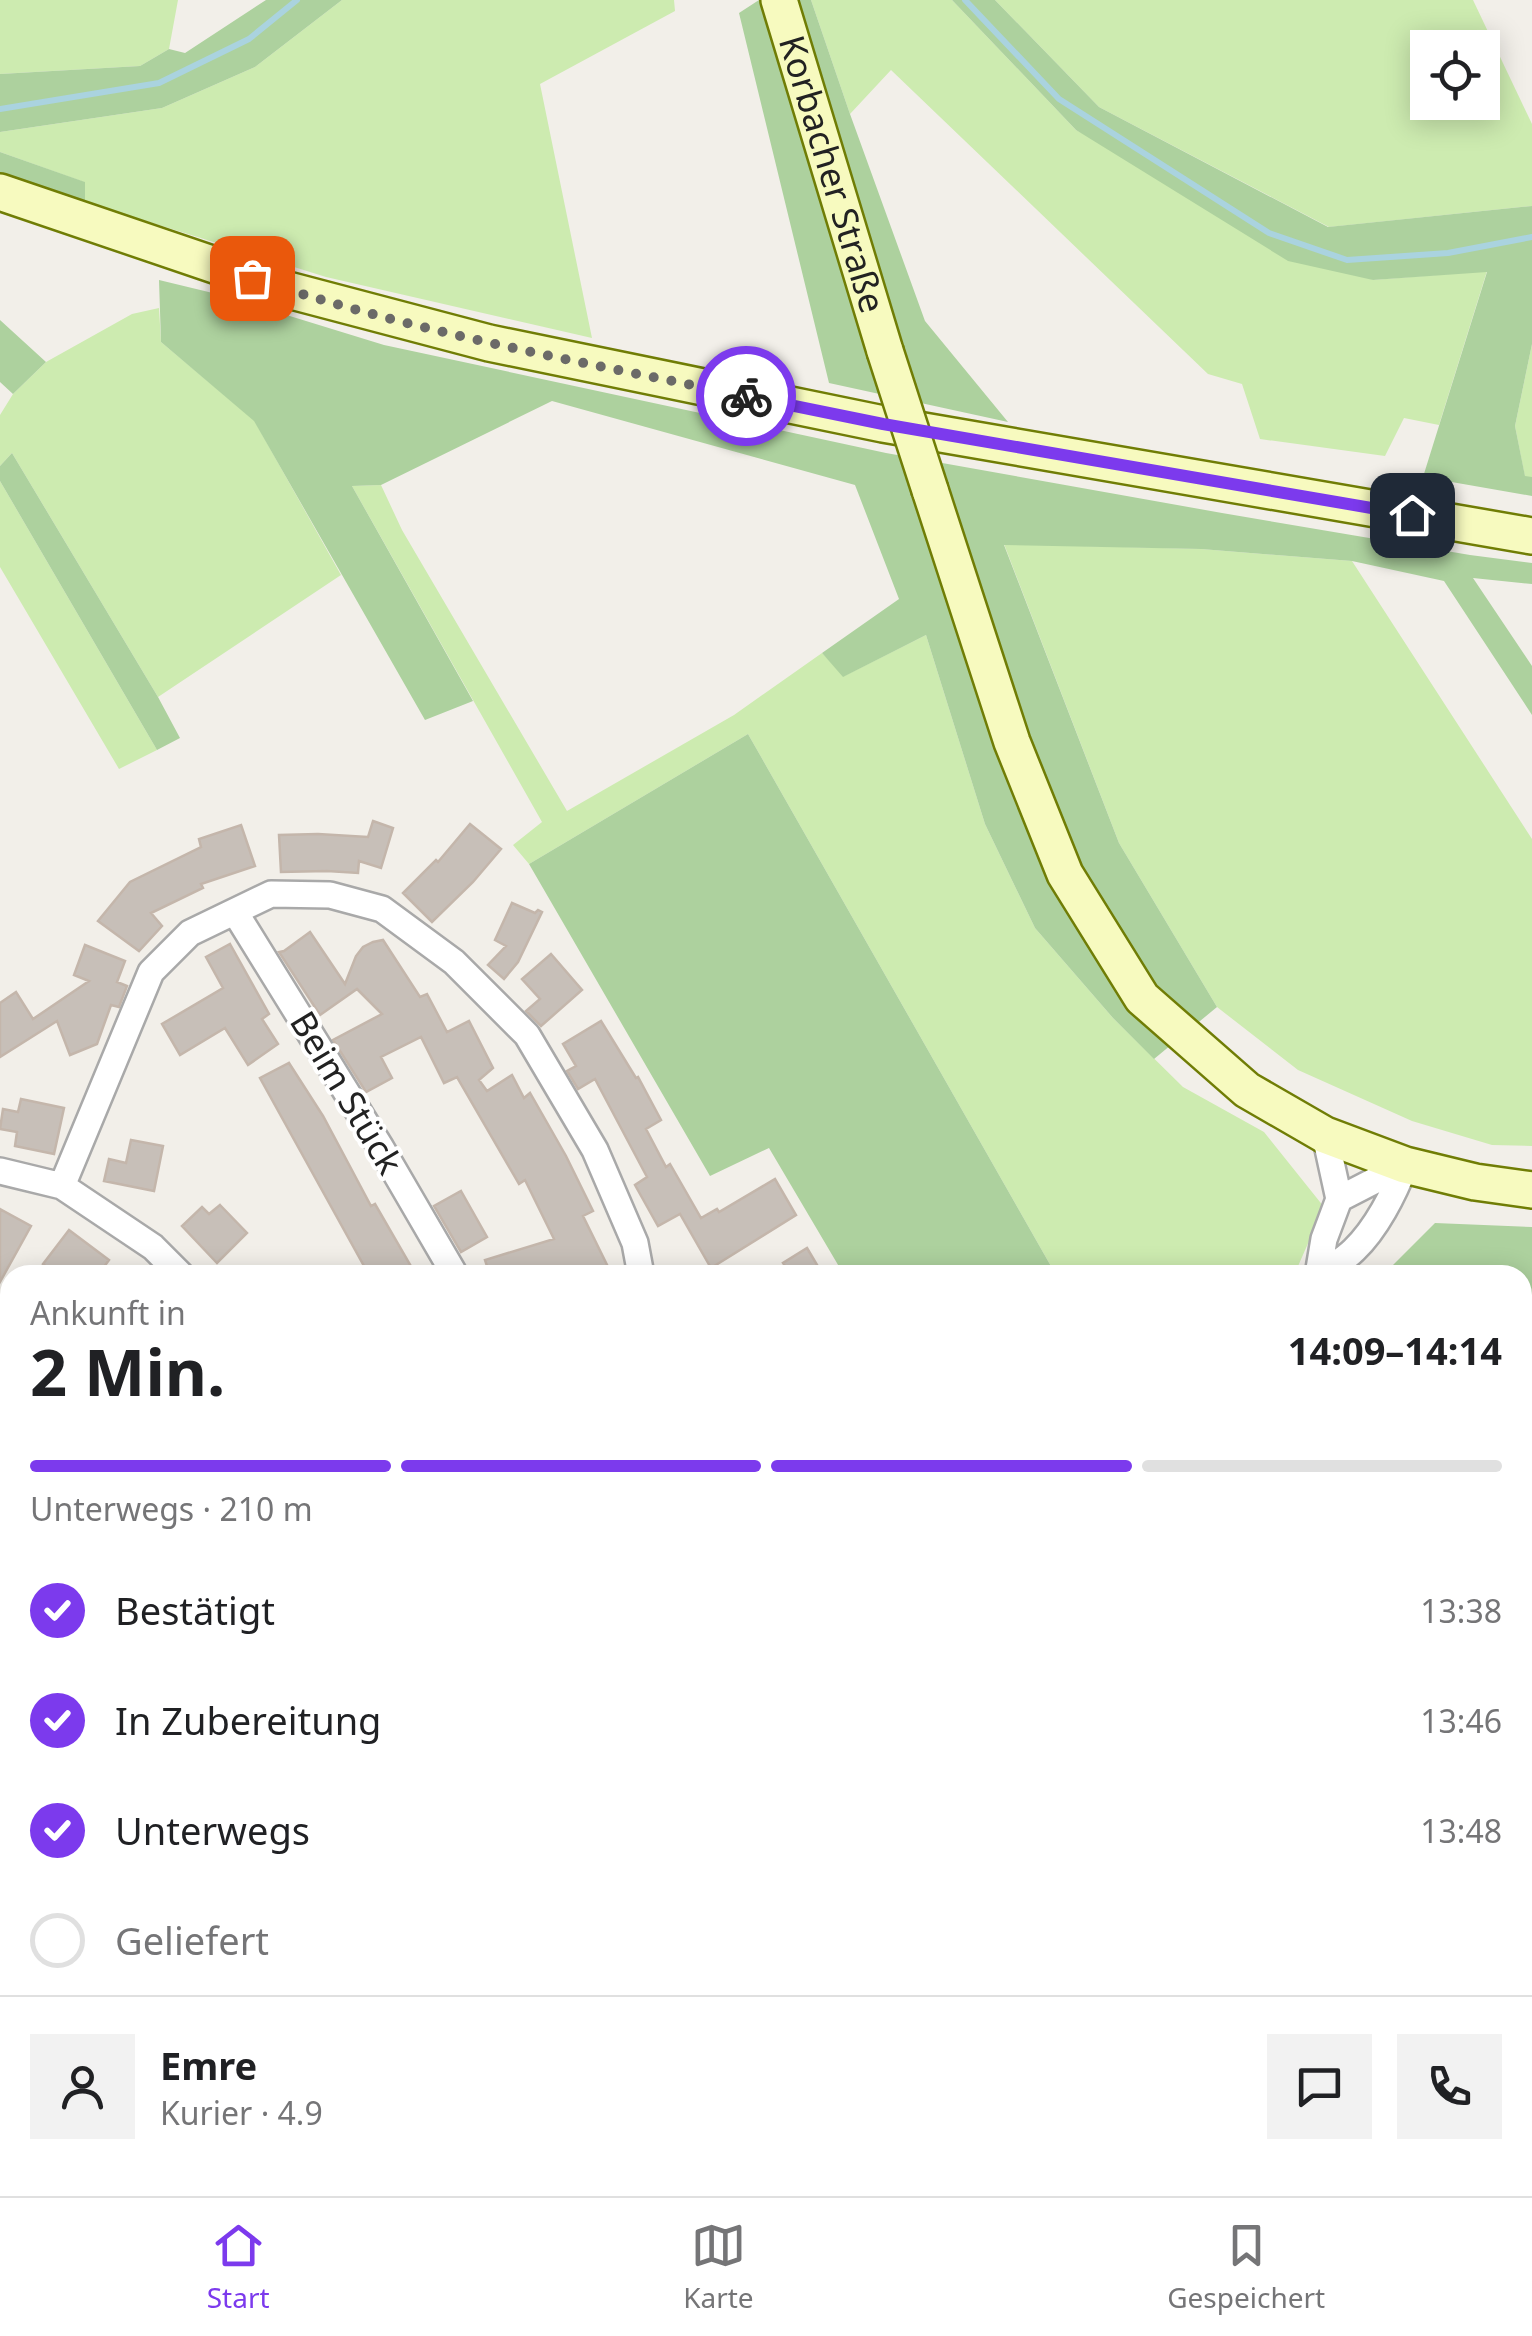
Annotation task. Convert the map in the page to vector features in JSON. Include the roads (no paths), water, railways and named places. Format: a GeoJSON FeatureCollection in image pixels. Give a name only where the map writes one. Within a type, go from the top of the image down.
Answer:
{"type":"FeatureCollection","features":[{"type":"Feature","properties":{"kind":"main road","name":"Korbacher Straße"},"geometry":{"type":"LineString","coordinates":[[779,0],[885,351],[1012,742],[1064,874],[1142,998],[1247,1090],[1326,1134],[1405,1165],[1475,1182],[1532,1190]]}},
{"type":"Feature","properties":{"kind":"main road"},"geometry":{"type":"LineString","coordinates":[[0,192],[288,290],[489,343],[883,424],[1529,536]]}},
{"type":"Feature","properties":{"kind":"street"},"geometry":{"type":"LineString","coordinates":[[62,1186],[151,972],[190,933],[271,894],[330,896],[382,909],[454,962],[527,1035],[596,1150],[635,1243],[639,1265]]}},
{"type":"Feature","properties":{"kind":"street","name":"Beim Stück"},"geometry":{"type":"LineString","coordinates":[[235,912],[449,1265]]}},
{"type":"Feature","properties":{"kind":"street"},"geometry":{"type":"LineString","coordinates":[[1320,1265],[1324,1239],[1340,1199],[1326,1134]]}},
{"type":"Feature","properties":{"kind":"street"},"geometry":{"type":"LineString","coordinates":[[1340,1199],[1405,1165]]}},
{"type":"Feature","properties":{"kind":"street"},"geometry":{"type":"LineString","coordinates":[[1333,1265],[1354,1250],[1374,1224],[1405,1165]]}},
{"type":"Feature","properties":{"kind":"street"},"geometry":{"type":"LineString","coordinates":[[0,1172],[62,1186],[153,1248],[171,1265]]}},
{"type":"Feature","properties":{"kind":"waterway"},"geometry":{"type":"LineString","coordinates":[[0,109],[159,83],[249,39],[297,0]]}},
{"type":"Feature","properties":{"kind":"waterway"},"geometry":{"type":"LineString","coordinates":[[965,0],[1059,99],[1269,233],[1347,260],[1448,253],[1532,237]]}}]}
